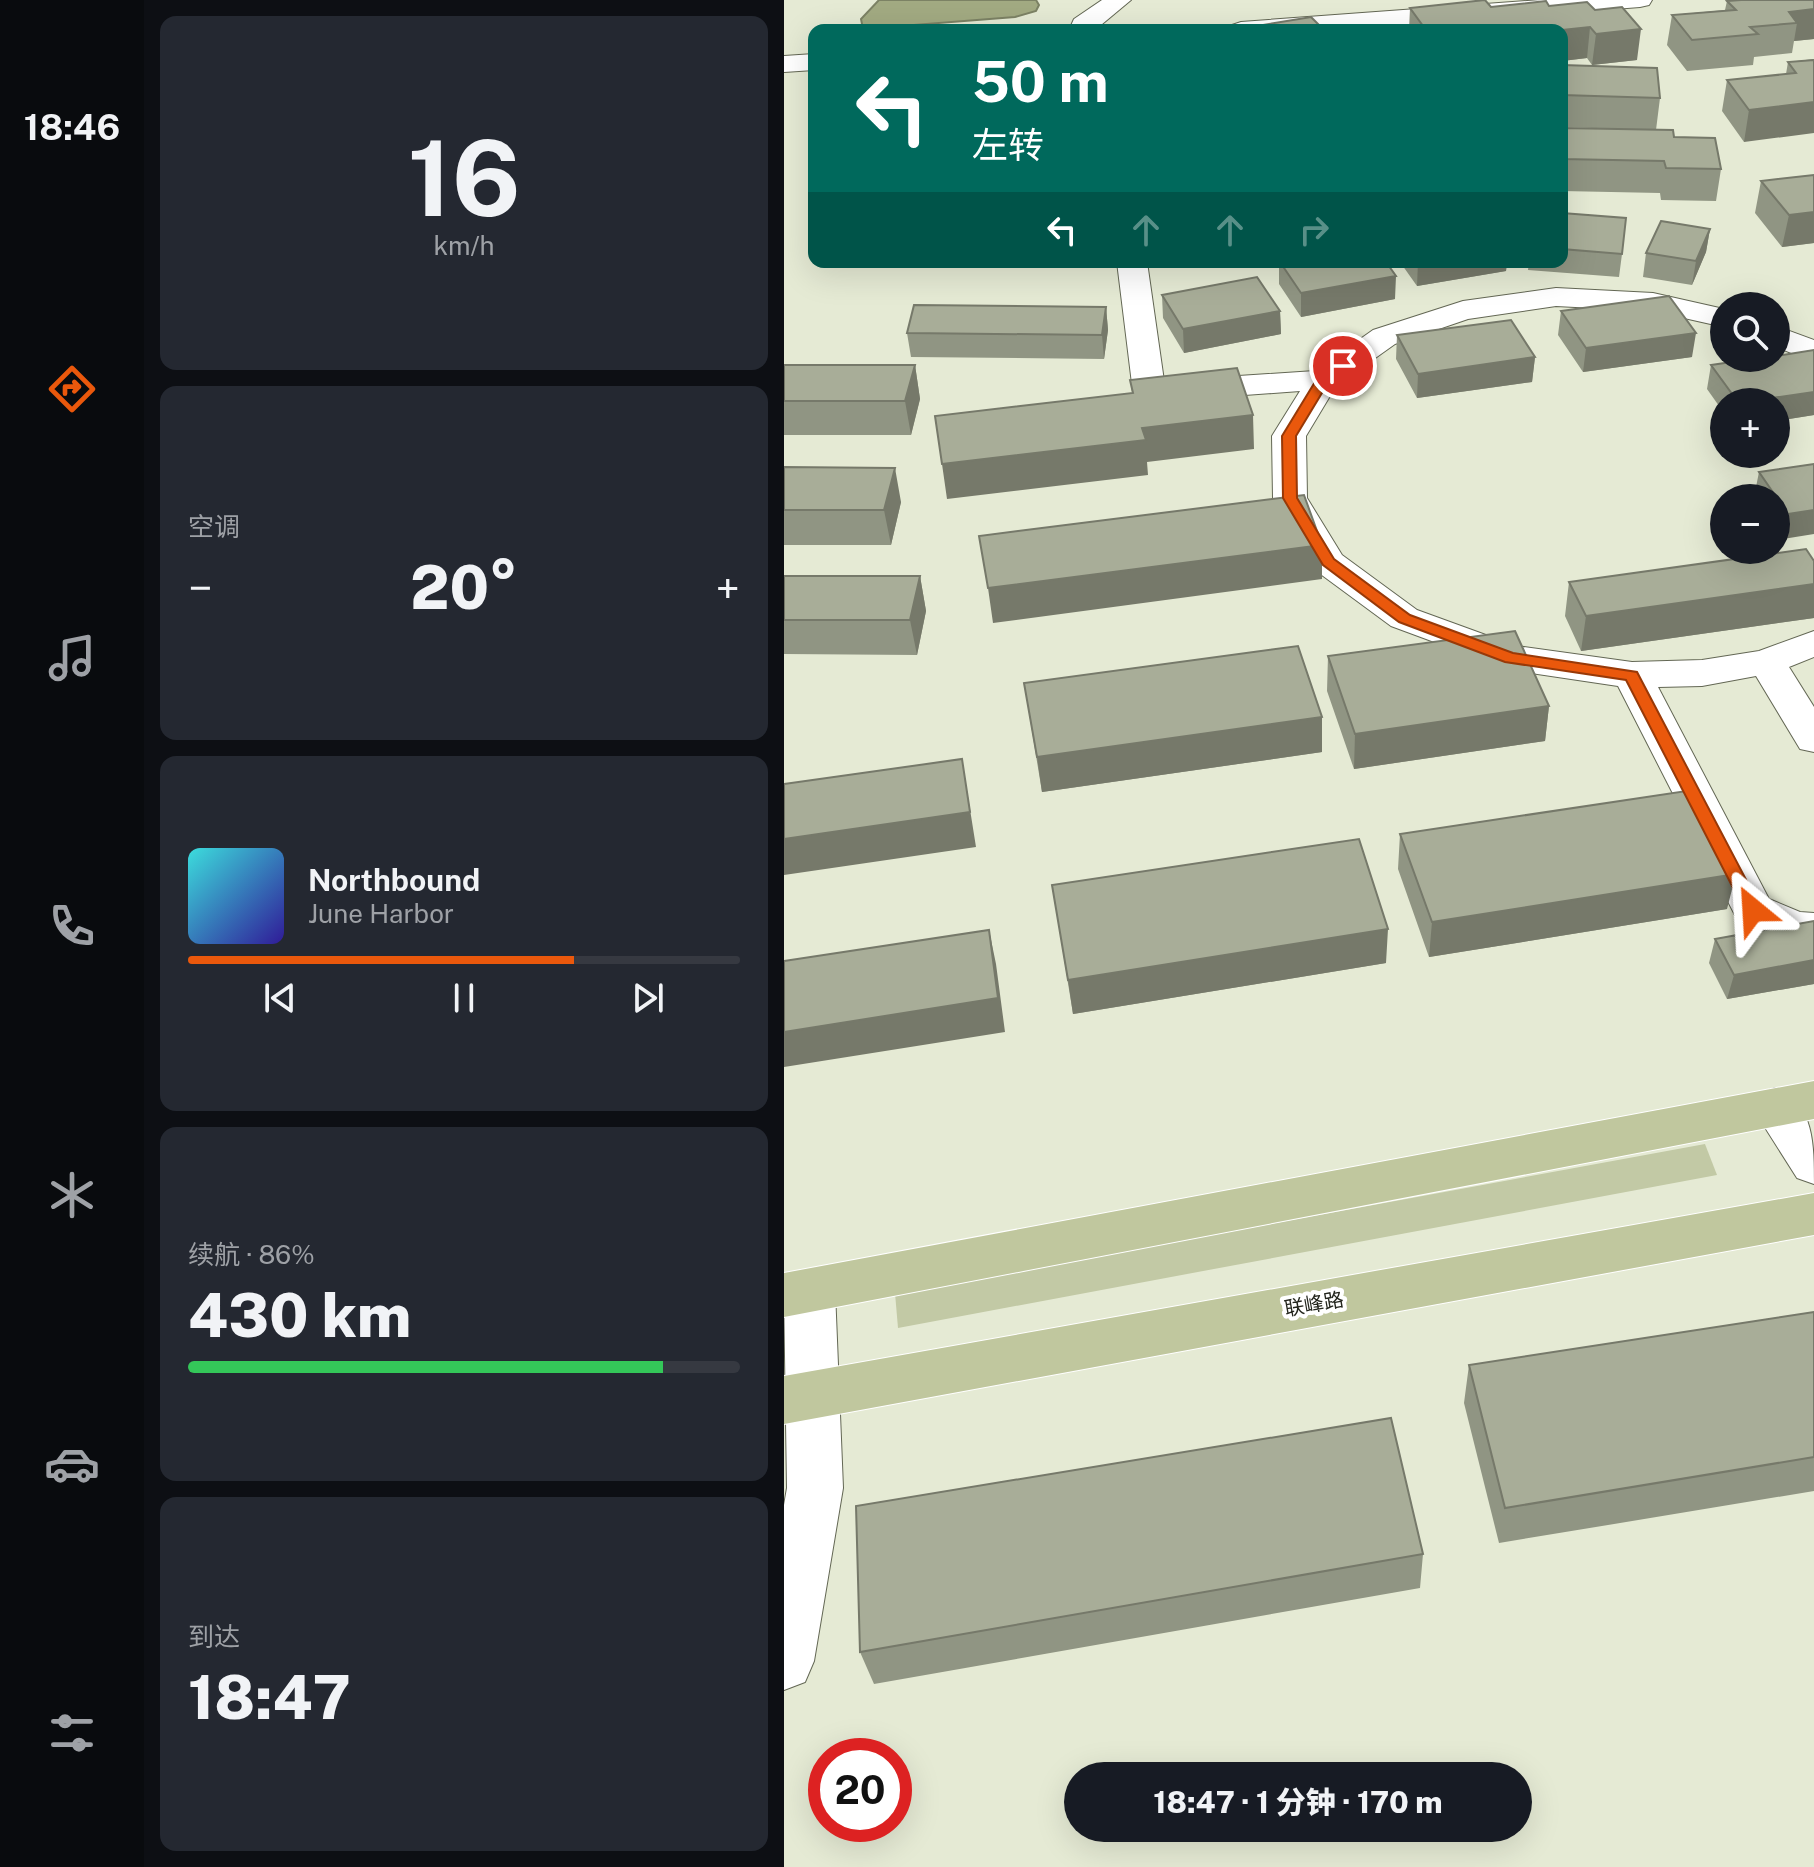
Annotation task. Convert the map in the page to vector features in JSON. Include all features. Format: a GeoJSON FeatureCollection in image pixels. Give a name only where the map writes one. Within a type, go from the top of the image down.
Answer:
{"type":"FeatureCollection","features":[{"type":"Feature","properties":{"kind":"main road"},"geometry":{"type":"LineString","coordinates":[[797,1293],[1795,1103]]}},
{"type":"Feature","properties":{"kind":"main road","name":"联峰路"},"geometry":{"type":"LineString","coordinates":[[799,1397],[1814,1214]]}},
{"type":"Feature","properties":{"kind":"street"},"geometry":{"type":"LineString","coordinates":[[1083,24],[1119,0]]}},
{"type":"Feature","properties":{"kind":"street"},"geometry":{"type":"LineString","coordinates":[[1321,24],[1640,0]]}},
{"type":"Feature","properties":{"kind":"street"},"geometry":{"type":"LineString","coordinates":[[784,64],[808,62]]}},
{"type":"Feature","properties":{"kind":"street"},"geometry":{"type":"LineString","coordinates":[[1133,268],[1149,392],[1323,380]]}},
{"type":"Feature","properties":{"kind":"street"},"geometry":{"type":"LineString","coordinates":[[1710,315],[1653,302],[1556,297],[1463,310],[1384,337],[1323,380],[1289,436],[1290,498],[1328,562],[1404,618],[1510,658],[1632,675],[1702,673],[1767,662],[1814,643]]}},
{"type":"Feature","properties":{"kind":"street"},"geometry":{"type":"LineString","coordinates":[[1790,341],[1814,352]]}},
{"type":"Feature","properties":{"kind":"street"},"geometry":{"type":"LineString","coordinates":[[1767,662],[1814,739]]}},
{"type":"Feature","properties":{"kind":"street"},"geometry":{"type":"LineString","coordinates":[[1632,675],[1753,910],[1795,928],[1814,929]]}},
{"type":"Feature","properties":{"kind":"street"},"geometry":{"type":"LineString","coordinates":[[1795,1103],[1814,1164]]}},
{"type":"Feature","properties":{"kind":"street"},"geometry":{"type":"LineString","coordinates":[[784,1661],[815,1488],[799,1397],[797,1293]]}},
{"type":"Feature","properties":{"kind":"shaded area"},"geometry":{"type":"Polygon","coordinates":[[[879,0],[1036,0],[1039,5],[1036,11],[1015,17],[926,24],[862,24],[861,19],[879,0]]]}},
{"type":"Feature","properties":{"kind":"shaded area"},"geometry":{"type":"Polygon","coordinates":[[[1705,1144],[1717,1175],[898,1328],[895,1293],[1705,1144]]]}},
{"type":"Feature","properties":{"kind":"building"},"geometry":{"type":"Polygon","coordinates":[[[1485,0],[1491,7],[1546,1],[1549,6],[1587,2],[1595,10],[1622,7],[1641,29],[1596,34],[1590,27],[1568,29],[1568,24],[1422,24],[1410,8],[1485,0]]]}},
{"type":"Feature","properties":{"kind":"building"},"geometry":{"type":"Polygon","coordinates":[[[1814,0],[1814,9],[1789,12],[1797,23],[1750,27],[1758,34],[1692,40],[1672,15],[1736,10],[1727,1],[1814,0]]]}},
{"type":"Feature","properties":{"kind":"building"},"geometry":{"type":"Polygon","coordinates":[[[1311,17],[1318,24],[1269,24],[1311,17]]]}},
{"type":"Feature","properties":{"kind":"building"},"geometry":{"type":"Polygon","coordinates":[[[1814,60],[1814,102],[1749,110],[1727,80],[1796,73],[1788,62],[1814,60]]]}},
{"type":"Feature","properties":{"kind":"building"},"geometry":{"type":"Polygon","coordinates":[[[1568,65],[1657,68],[1660,98],[1568,95],[1568,65]]]}},
{"type":"Feature","properties":{"kind":"building"},"geometry":{"type":"Polygon","coordinates":[[[1568,128],[1673,130],[1674,137],[1715,138],[1721,169],[1666,168],[1664,161],[1568,159],[1568,128]]]}},
{"type":"Feature","properties":{"kind":"building"},"geometry":{"type":"Polygon","coordinates":[[[1814,175],[1814,212],[1789,215],[1761,181],[1814,175]]]}},
{"type":"Feature","properties":{"kind":"building"},"geometry":{"type":"Polygon","coordinates":[[[1568,213],[1626,218],[1622,254],[1568,250],[1568,213]]]}},
{"type":"Feature","properties":{"kind":"building"},"geometry":{"type":"Polygon","coordinates":[[[1661,221],[1710,229],[1696,261],[1646,253],[1661,221]]]}},
{"type":"Feature","properties":{"kind":"building"},"geometry":{"type":"Polygon","coordinates":[[[1284,268],[1390,268],[1396,276],[1301,293],[1284,268]]]}},
{"type":"Feature","properties":{"kind":"building"},"geometry":{"type":"Polygon","coordinates":[[[1257,277],[1280,311],[1183,329],[1162,295],[1257,277]]]}},
{"type":"Feature","properties":{"kind":"building"},"geometry":{"type":"Polygon","coordinates":[[[1669,296],[1696,333],[1586,348],[1561,311],[1669,296]]]}},
{"type":"Feature","properties":{"kind":"building"},"geometry":{"type":"Polygon","coordinates":[[[914,305],[1106,307],[1102,335],[907,333],[914,305]]]}},
{"type":"Feature","properties":{"kind":"building"},"geometry":{"type":"Polygon","coordinates":[[[1511,320],[1535,357],[1418,374],[1397,335],[1511,320]]]}},
{"type":"Feature","properties":{"kind":"building"},"geometry":{"type":"Polygon","coordinates":[[[1814,350],[1814,392],[1790,395],[1790,388],[1728,388],[1716,372],[1790,372],[1790,354],[1814,350]]]}},
{"type":"Feature","properties":{"kind":"building"},"geometry":{"type":"Polygon","coordinates":[[[784,365],[915,365],[905,401],[784,401],[784,365]]]}},
{"type":"Feature","properties":{"kind":"building"},"geometry":{"type":"Polygon","coordinates":[[[1237,368],[1253,415],[1142,428],[1146,440],[942,464],[935,416],[1133,393],[1130,380],[1237,368]]]}},
{"type":"Feature","properties":{"kind":"building"},"geometry":{"type":"Polygon","coordinates":[[[1814,464],[1814,510],[1790,514],[1790,484],[1767,484],[1759,472],[1814,464]]]}},
{"type":"Feature","properties":{"kind":"building"},"geometry":{"type":"Polygon","coordinates":[[[784,467],[895,468],[884,510],[784,510],[784,467]]]}},
{"type":"Feature","properties":{"kind":"building"},"geometry":{"type":"Polygon","coordinates":[[[1304,495],[1322,545],[988,588],[979,536],[1304,495]]]}},
{"type":"Feature","properties":{"kind":"building"},"geometry":{"type":"Polygon","coordinates":[[[1806,549],[1814,561],[1814,584],[1586,616],[1569,582],[1710,562],[1790,564],[1790,551],[1806,549]]]}},
{"type":"Feature","properties":{"kind":"building"},"geometry":{"type":"Polygon","coordinates":[[[784,576],[920,576],[910,620],[784,620],[784,576]]]}},
{"type":"Feature","properties":{"kind":"building"},"geometry":{"type":"Polygon","coordinates":[[[1515,631],[1549,706],[1355,734],[1328,656],[1515,631]]]}},
{"type":"Feature","properties":{"kind":"building"},"geometry":{"type":"Polygon","coordinates":[[[1298,646],[1322,717],[1037,757],[1024,683],[1298,646]]]}},
{"type":"Feature","properties":{"kind":"building"},"geometry":{"type":"Polygon","coordinates":[[[962,759],[970,812],[784,839],[784,784],[962,759]]]}},
{"type":"Feature","properties":{"kind":"building"},"geometry":{"type":"Polygon","coordinates":[[[1693,790],[1736,874],[1432,922],[1400,834],[1693,790]]]}},
{"type":"Feature","properties":{"kind":"building"},"geometry":{"type":"Polygon","coordinates":[[[1359,839],[1388,929],[1068,980],[1052,885],[1359,839]]]}},
{"type":"Feature","properties":{"kind":"building"},"geometry":{"type":"Polygon","coordinates":[[[1814,921],[1814,960],[1734,975],[1715,939],[1814,921]]]}},
{"type":"Feature","properties":{"kind":"building"},"geometry":{"type":"Polygon","coordinates":[[[989,930],[998,998],[784,1032],[784,961],[989,930]]]}},
{"type":"Feature","properties":{"kind":"building"},"geometry":{"type":"Polygon","coordinates":[[[1814,1312],[1814,1457],[1505,1508],[1469,1365],[1814,1312]]]}},
{"type":"Feature","properties":{"kind":"building"},"geometry":{"type":"Polygon","coordinates":[[[1391,1418],[1423,1554],[860,1652],[856,1506],[1391,1418]]]}},
{"type":"Feature","properties":{"kind":"route"},"geometry":{"type":"LineString","coordinates":[[1343,366],[1323,380],[1289,436],[1290,498],[1328,562],[1404,618],[1510,658],[1632,675],[1753,910]]}}]}
